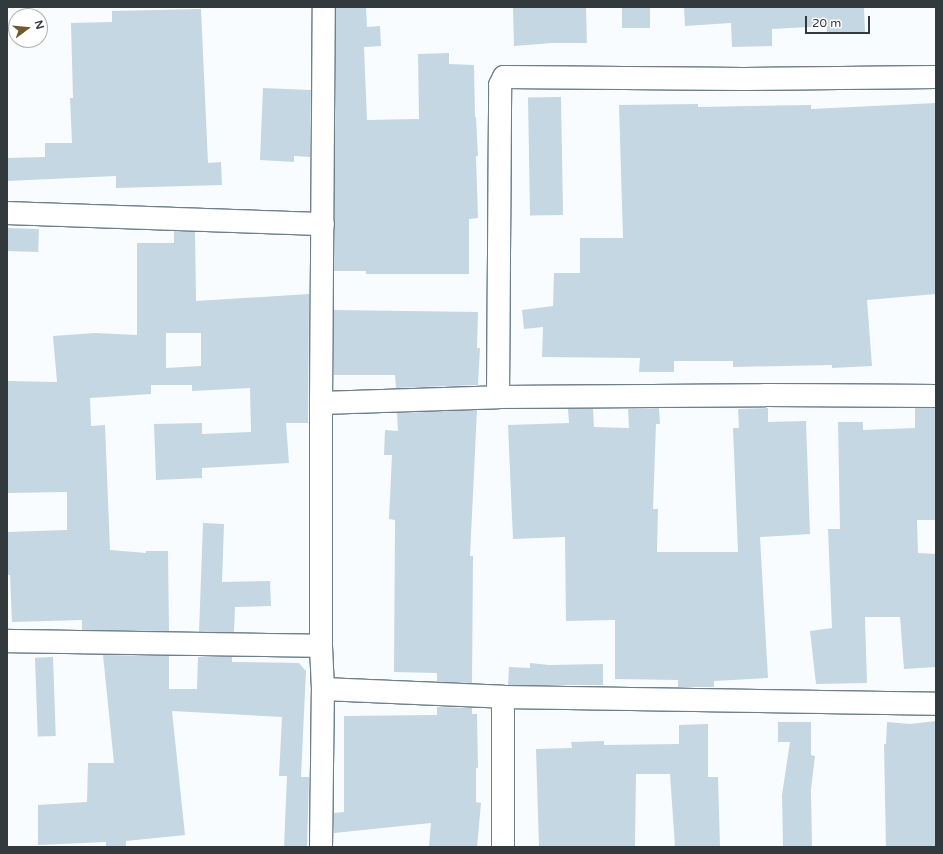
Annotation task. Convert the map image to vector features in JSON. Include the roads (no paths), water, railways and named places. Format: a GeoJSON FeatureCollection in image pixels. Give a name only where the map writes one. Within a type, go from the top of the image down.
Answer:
{"type":"FeatureCollection","features":[{"type":"Feature","properties":{"kind":"street"},"geometry":{"type":"LineString","coordinates":[[321,847],[321,403],[324,7]]}},
{"type":"Feature","properties":{"kind":"street"},"geometry":{"type":"LineString","coordinates":[[498,398],[500,85],[504,77],[751,78],[936,76]]}},
{"type":"Feature","properties":{"kind":"street"},"geometry":{"type":"LineString","coordinates":[[7,213],[323,224]]}},
{"type":"Feature","properties":{"kind":"street"},"geometry":{"type":"LineString","coordinates":[[321,403],[498,398],[758,395],[936,396]]}},
{"type":"Feature","properties":{"kind":"street"},"geometry":{"type":"LineString","coordinates":[[7,641],[321,646]]}},
{"type":"Feature","properties":{"kind":"street"},"geometry":{"type":"LineString","coordinates":[[322,689],[503,698],[936,704]]}},
{"type":"Feature","properties":{"kind":"street"},"geometry":{"type":"LineString","coordinates":[[503,698],[503,847]]}}]}
